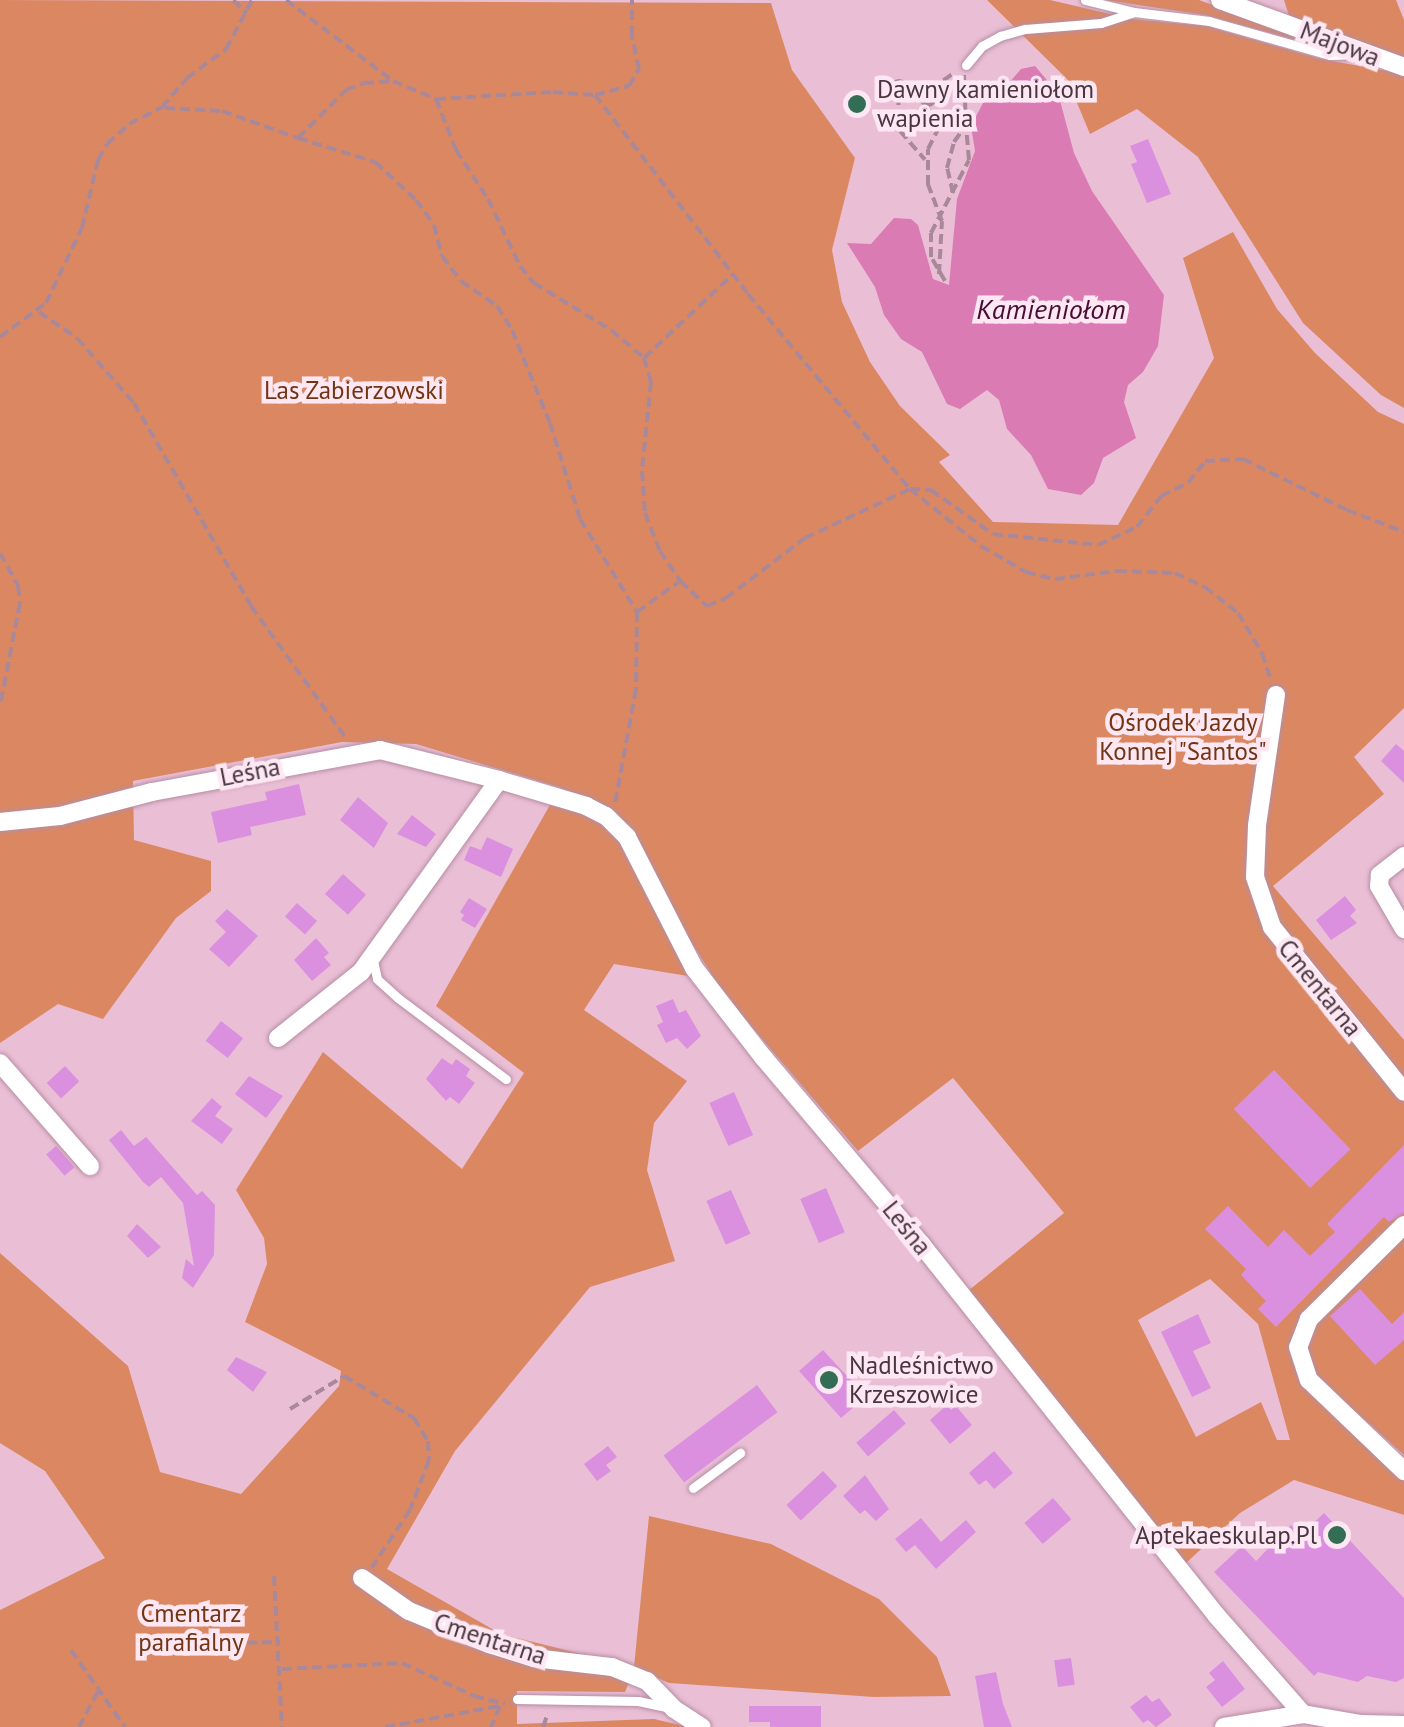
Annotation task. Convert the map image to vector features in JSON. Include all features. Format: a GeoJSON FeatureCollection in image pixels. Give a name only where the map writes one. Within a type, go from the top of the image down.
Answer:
{"type":"FeatureCollection","features":[{"type":"Feature","properties":{"kind":"street","name":"Majowa"},"geometry":{"type":"LineString","coordinates":[[1220,0],[1265,8],[1404,67]]}},
{"type":"Feature","properties":{"kind":"street","name":"Cmentarna"},"geometry":{"type":"LineString","coordinates":[[1276,695],[1257,826],[1255,877],[1272,927],[1404,1092]]}},
{"type":"Feature","properties":{"kind":"street","name":"Leśna"},"geometry":{"type":"LineString","coordinates":[[0,822],[60,816],[152,792],[380,750],[586,806],[612,822],[627,837],[694,968],[763,1057],[921,1244],[1216,1616],[1303,1714]]}},
{"type":"Feature","properties":{"kind":"street"},"geometry":{"type":"LineString","coordinates":[[278,1038],[361,972],[499,780]]}},
{"type":"Feature","properties":{"kind":"street"},"geometry":{"type":"LineString","coordinates":[[1404,856],[1380,874],[1380,886],[1404,929]]}},
{"type":"Feature","properties":{"kind":"street"},"geometry":{"type":"LineString","coordinates":[[0,1062],[90,1166]]}},
{"type":"Feature","properties":{"kind":"street"},"geometry":{"type":"LineString","coordinates":[[1404,1225],[1309,1319],[1298,1347],[1310,1380],[1404,1471]]}},
{"type":"Feature","properties":{"kind":"street","name":"Cmentarna"},"geometry":{"type":"LineString","coordinates":[[362,1578],[409,1611],[489,1644],[534,1658],[612,1667],[646,1680],[674,1709],[702,1727]]}},
{"type":"Feature","properties":{"kind":"street"},"geometry":{"type":"LineString","coordinates":[[1224,1727],[1303,1714],[1361,1724],[1404,1725]]}},
{"type":"Feature","properties":{"kind":"lane"},"geometry":{"type":"LineString","coordinates":[[1086,0],[1134,12],[1209,21],[1330,55],[1366,54]]}},
{"type":"Feature","properties":{"kind":"lane"},"geometry":{"type":"LineString","coordinates":[[965,68],[982,46],[1000,36],[1025,28],[1101,23],[1134,12]]}},
{"type":"Feature","properties":{"kind":"lane"},"geometry":{"type":"LineString","coordinates":[[372,958],[376,979],[506,1079]]}},
{"type":"Feature","properties":{"kind":"lane"},"geometry":{"type":"LineString","coordinates":[[694,1488],[740,1453]]}},
{"type":"Feature","properties":{"kind":"lane","name":"Cmentarna"},"geometry":{"type":"LineString","coordinates":[[517,1699],[638,1701],[674,1709]]}},
{"type":"Feature","properties":{"kind":"path"},"geometry":{"type":"LineString","coordinates":[[234,0],[247,13]]}},
{"type":"Feature","properties":{"kind":"path"},"geometry":{"type":"LineString","coordinates":[[0,337],[39,312],[82,228],[106,144],[128,124],[162,108],[187,78],[226,49],[252,0]]}},
{"type":"Feature","properties":{"kind":"path"},"geometry":{"type":"LineString","coordinates":[[286,0],[393,81],[436,99],[595,95],[629,86],[639,69],[632,35],[632,0]]}},
{"type":"Feature","properties":{"kind":"path"},"geometry":{"type":"LineString","coordinates":[[921,96],[945,76],[965,68],[969,160],[940,214],[929,248],[944,281]]}},
{"type":"Feature","properties":{"kind":"path"},"geometry":{"type":"LineString","coordinates":[[298,138],[346,90],[364,83],[393,81]]}},
{"type":"Feature","properties":{"kind":"path"},"geometry":{"type":"LineString","coordinates":[[906,90],[904,83],[896,82],[892,90],[898,95],[900,131],[927,161]]}},
{"type":"Feature","properties":{"kind":"path"},"geometry":{"type":"LineString","coordinates":[[906,90],[921,96],[936,131]]}},
{"type":"Feature","properties":{"kind":"path"},"geometry":{"type":"LineString","coordinates":[[898,95],[906,90]]}},
{"type":"Feature","properties":{"kind":"path"},"geometry":{"type":"LineString","coordinates":[[927,105],[934,101],[930,91]]}},
{"type":"Feature","properties":{"kind":"path"},"geometry":{"type":"LineString","coordinates":[[595,95],[910,490],[981,546],[1026,572],[1055,579],[1117,571],[1175,573],[1205,587],[1238,614],[1262,653],[1276,695]]}},
{"type":"Feature","properties":{"kind":"path"},"geometry":{"type":"LineString","coordinates":[[436,99],[456,150],[488,199],[520,266],[534,283],[611,330],[644,358],[651,382],[642,471],[645,513],[660,550],[680,581],[707,606],[716,604],[805,538],[910,490],[932,490],[993,534],[1098,545],[1137,526],[1162,496],[1188,483],[1204,461],[1244,459],[1347,510],[1404,532]]}},
{"type":"Feature","properties":{"kind":"path"},"geometry":{"type":"LineString","coordinates":[[162,108],[222,111],[375,162],[416,200],[434,225],[442,256],[461,281],[497,306],[512,330],[550,423],[580,519],[637,612],[636,690],[612,822]]}},
{"type":"Feature","properties":{"kind":"path"},"geometry":{"type":"LineString","coordinates":[[939,274],[943,258],[940,214],[928,185],[927,161],[936,131],[964,109]]}},
{"type":"Feature","properties":{"kind":"path"},"geometry":{"type":"LineString","coordinates":[[954,194],[946,168],[948,154],[966,125]]}},
{"type":"Feature","properties":{"kind":"path"},"geometry":{"type":"LineString","coordinates":[[644,358],[734,274]]}},
{"type":"Feature","properties":{"kind":"path"},"geometry":{"type":"LineString","coordinates":[[39,312],[77,338],[134,403],[251,606],[342,727],[352,754]]}},
{"type":"Feature","properties":{"kind":"path"},"geometry":{"type":"LineString","coordinates":[[0,553],[18,586],[20,604],[0,706]]}},
{"type":"Feature","properties":{"kind":"path"},"geometry":{"type":"LineString","coordinates":[[637,612],[680,581]]}},
{"type":"Feature","properties":{"kind":"path"},"geometry":{"type":"LineString","coordinates":[[290,1408],[344,1376],[414,1418],[428,1440],[429,1460],[410,1510],[362,1578]]}},
{"type":"Feature","properties":{"kind":"path"},"geometry":{"type":"LineString","coordinates":[[274,1576],[282,1669],[282,1727]]}},
{"type":"Feature","properties":{"kind":"path"},"geometry":{"type":"LineString","coordinates":[[217,1642],[280,1642]]}},
{"type":"Feature","properties":{"kind":"path"},"geometry":{"type":"LineString","coordinates":[[71,1650],[125,1727]]}},
{"type":"Feature","properties":{"kind":"path"},"geometry":{"type":"LineString","coordinates":[[282,1669],[402,1663],[474,1696],[492,1698],[500,1706]]}},
{"type":"Feature","properties":{"kind":"path"},"geometry":{"type":"LineString","coordinates":[[79,1727],[99,1690]]}},
{"type":"Feature","properties":{"kind":"path"},"geometry":{"type":"LineString","coordinates":[[384,1727],[500,1706],[517,1699]]}},
{"type":"Feature","properties":{"kind":"path"},"geometry":{"type":"LineString","coordinates":[[490,1727],[500,1706]]}},
{"type":"Feature","properties":{"kind":"green space"},"geometry":{"type":"Polygon","coordinates":[[[0,0],[771,3],[792,70],[855,158],[832,250],[842,302],[870,362],[900,406],[950,455],[939,462],[993,522],[1118,525],[1214,358],[1183,258],[1233,232],[1277,309],[1315,353],[1378,412],[1404,424],[1404,708],[1354,757],[1384,794],[1273,886],[1404,1040],[1404,1455],[1299,1361],[1302,1380],[1404,1481],[1404,1515],[1294,1480],[1240,1513],[1185,1564],[968,1291],[1064,1213],[953,1078],[858,1151],[726,997],[686,934],[673,942],[688,976],[614,964],[584,1010],[687,1081],[654,1123],[647,1170],[675,1261],[590,1287],[455,1451],[387,1569],[501,1634],[634,1667],[649,1516],[771,1544],[879,1599],[937,1657],[951,1696],[874,1697],[669,1683],[635,1668],[625,1692],[517,1691],[517,1724],[654,1719],[689,1727],[0,1727],[0,1610],[105,1558],[45,1471],[0,1443],[0,1253],[128,1366],[160,1472],[241,1494],[339,1386],[341,1371],[245,1322],[267,1264],[264,1238],[236,1190],[323,1052],[462,1169],[524,1073],[436,1006],[551,803],[598,820],[602,807],[558,787],[416,744],[342,742],[133,781],[134,840],[211,861],[211,891],[176,918],[103,1019],[58,1004],[0,1043],[0,0]],[[1210,1279],[1138,1320],[1196,1437],[1261,1402],[1277,1440],[1290,1440],[1258,1324],[1210,1279]]]}},
{"type":"Feature","properties":{"kind":"green space"},"geometry":{"type":"Polygon","coordinates":[[[987,0],[1050,0],[1132,19],[1206,26],[1321,59],[1404,74],[1404,408],[1381,395],[1303,323],[1198,157],[1137,109],[1090,134],[1067,79],[987,0]]]}},
{"type":"Feature","properties":{"kind":"green space"},"geometry":{"type":"Polygon","coordinates":[[[1105,0],[1199,0],[1334,50],[1205,15],[1105,0]]]}},
{"type":"Feature","properties":{"kind":"green space"},"geometry":{"type":"Polygon","coordinates":[[[1284,0],[1396,0],[1404,20],[1404,57],[1289,16],[1284,0]]]}},
{"type":"Feature","properties":{"kind":"water","name":"Kamieniołom"},"geometry":{"type":"Polygon","coordinates":[[[1035,66],[1058,93],[1074,153],[1092,191],[1164,295],[1158,346],[1143,372],[1128,385],[1124,402],[1136,438],[1103,458],[1094,483],[1081,495],[1048,489],[1031,455],[1007,429],[999,400],[987,390],[960,409],[947,404],[922,352],[901,339],[884,315],[875,287],[847,243],[871,244],[894,218],[911,219],[918,225],[933,279],[949,285],[957,199],[975,151],[971,126],[983,103],[1002,91],[1021,69],[1035,66]]]}},
{"type":"Feature","properties":{"kind":"building"},"geometry":{"type":"Polygon","coordinates":[[[1148,139],[1171,194],[1147,203],[1131,164],[1137,162],[1130,146],[1148,139]]]}},
{"type":"Feature","properties":{"kind":"building"},"geometry":{"type":"Polygon","coordinates":[[[1396,744],[1404,751],[1404,783],[1381,761],[1396,744]]]}},
{"type":"Feature","properties":{"kind":"building"},"geometry":{"type":"Polygon","coordinates":[[[299,784],[306,815],[250,827],[252,835],[218,843],[211,812],[267,800],[265,792],[299,784]]]}},
{"type":"Feature","properties":{"kind":"building"},"geometry":{"type":"Polygon","coordinates":[[[358,797],[388,823],[374,848],[340,820],[358,797]]]}},
{"type":"Feature","properties":{"kind":"building"},"geometry":{"type":"Polygon","coordinates":[[[412,815],[436,834],[426,847],[397,834],[412,815]]]}},
{"type":"Feature","properties":{"kind":"building"},"geometry":{"type":"Polygon","coordinates":[[[487,837],[513,849],[501,877],[464,860],[470,846],[481,850],[487,837]]]}},
{"type":"Feature","properties":{"kind":"building"},"geometry":{"type":"Polygon","coordinates":[[[343,874],[366,895],[348,915],[325,894],[343,874]]]}},
{"type":"Feature","properties":{"kind":"building"},"geometry":{"type":"Polygon","coordinates":[[[1345,896],[1356,910],[1350,916],[1357,923],[1331,940],[1316,920],[1345,896]]]}},
{"type":"Feature","properties":{"kind":"building"},"geometry":{"type":"Polygon","coordinates":[[[469,898],[487,909],[475,928],[461,920],[464,915],[460,912],[469,898]]]}},
{"type":"Feature","properties":{"kind":"building"},"geometry":{"type":"Polygon","coordinates":[[[297,903],[317,921],[305,934],[285,916],[297,903]]]}},
{"type":"Feature","properties":{"kind":"building"},"geometry":{"type":"Polygon","coordinates":[[[227,909],[258,936],[229,967],[209,949],[226,932],[215,921],[227,909]]]}},
{"type":"Feature","properties":{"kind":"building"},"geometry":{"type":"Polygon","coordinates":[[[316,938],[329,953],[324,957],[331,965],[312,981],[294,960],[316,938]]]}},
{"type":"Feature","properties":{"kind":"building"},"geometry":{"type":"Polygon","coordinates":[[[673,999],[679,1013],[686,1010],[701,1036],[687,1049],[677,1038],[666,1043],[657,1025],[663,1022],[656,1006],[673,999]]]}},
{"type":"Feature","properties":{"kind":"building"},"geometry":{"type":"Polygon","coordinates":[[[221,1021],[243,1038],[228,1058],[206,1041],[221,1021]]]}},
{"type":"Feature","properties":{"kind":"building"},"geometry":{"type":"Polygon","coordinates":[[[442,1058],[452,1065],[456,1059],[470,1069],[466,1076],[475,1083],[459,1104],[450,1097],[446,1101],[426,1079],[442,1058]]]}},
{"type":"Feature","properties":{"kind":"building"},"geometry":{"type":"Polygon","coordinates":[[[65,1066],[79,1081],[61,1098],[47,1083],[65,1066]]]}},
{"type":"Feature","properties":{"kind":"building"},"geometry":{"type":"Polygon","coordinates":[[[1274,1070],[1350,1149],[1310,1188],[1234,1109],[1274,1070]]]}},
{"type":"Feature","properties":{"kind":"building"},"geometry":{"type":"Polygon","coordinates":[[[249,1076],[283,1096],[266,1118],[235,1094],[249,1076]]]}},
{"type":"Feature","properties":{"kind":"building"},"geometry":{"type":"Polygon","coordinates":[[[734,1092],[753,1135],[728,1146],[709,1103],[734,1092]]]}},
{"type":"Feature","properties":{"kind":"building"},"geometry":{"type":"Polygon","coordinates":[[[212,1098],[222,1107],[215,1116],[233,1129],[222,1144],[191,1121],[212,1098]]]}},
{"type":"Feature","properties":{"kind":"building"},"geometry":{"type":"Polygon","coordinates":[[[121,1130],[134,1146],[146,1137],[197,1195],[202,1191],[215,1205],[214,1255],[193,1288],[182,1278],[186,1259],[194,1266],[183,1203],[161,1177],[149,1187],[143,1182],[109,1140],[121,1130]]]}},
{"type":"Feature","properties":{"kind":"building"},"geometry":{"type":"Polygon","coordinates":[[[1404,1145],[1404,1213],[1389,1222],[1384,1217],[1276,1327],[1258,1309],[1266,1301],[1241,1275],[1246,1269],[1205,1229],[1228,1206],[1268,1247],[1284,1230],[1310,1256],[1335,1232],[1327,1224],[1404,1145]]]}},
{"type":"Feature","properties":{"kind":"building"},"geometry":{"type":"Polygon","coordinates":[[[56,1146],[74,1167],[65,1176],[46,1155],[56,1146]]]}},
{"type":"Feature","properties":{"kind":"building"},"geometry":{"type":"Polygon","coordinates":[[[826,1188],[845,1232],[819,1243],[800,1199],[826,1188]]]}},
{"type":"Feature","properties":{"kind":"building"},"geometry":{"type":"Polygon","coordinates":[[[731,1190],[751,1234],[726,1245],[706,1201],[731,1190]]]}},
{"type":"Feature","properties":{"kind":"building"},"geometry":{"type":"Polygon","coordinates":[[[137,1224],[161,1247],[148,1258],[127,1236],[137,1224]]]}},
{"type":"Feature","properties":{"kind":"building"},"geometry":{"type":"Polygon","coordinates":[[[1360,1289],[1392,1324],[1404,1312],[1404,1340],[1375,1365],[1330,1316],[1360,1289]]]}},
{"type":"Feature","properties":{"kind":"building"},"geometry":{"type":"Polygon","coordinates":[[[1198,1314],[1211,1343],[1193,1351],[1211,1388],[1192,1397],[1161,1332],[1198,1314]]]}},
{"type":"Feature","properties":{"kind":"building","name":"Nadleśnictwo Krzeszowice"},"geometry":{"type":"Polygon","coordinates":[[[823,1350],[859,1389],[848,1399],[855,1406],[841,1418],[799,1371],[823,1350]]]}},
{"type":"Feature","properties":{"kind":"building"},"geometry":{"type":"Polygon","coordinates":[[[236,1357],[267,1372],[253,1392],[227,1370],[236,1357]]]}},
{"type":"Feature","properties":{"kind":"building"},"geometry":{"type":"Polygon","coordinates":[[[757,1385],[777,1412],[684,1483],[664,1455],[757,1385]]]}},
{"type":"Feature","properties":{"kind":"building"},"geometry":{"type":"Polygon","coordinates":[[[947,1405],[951,1410],[956,1406],[972,1425],[950,1444],[930,1420],[947,1405]]]}},
{"type":"Feature","properties":{"kind":"building"},"geometry":{"type":"Polygon","coordinates":[[[894,1410],[906,1424],[868,1456],[856,1443],[894,1410]]]}},
{"type":"Feature","properties":{"kind":"building"},"geometry":{"type":"Polygon","coordinates":[[[608,1446],[617,1457],[606,1465],[611,1471],[597,1481],[584,1464],[608,1446]]]}},
{"type":"Feature","properties":{"kind":"building"},"geometry":{"type":"Polygon","coordinates":[[[994,1451],[1013,1473],[994,1489],[986,1480],[979,1485],[969,1473],[994,1451]]]}},
{"type":"Feature","properties":{"kind":"building"},"geometry":{"type":"Polygon","coordinates":[[[823,1471],[837,1486],[801,1520],[786,1505],[823,1471]]]}},
{"type":"Feature","properties":{"kind":"building"},"geometry":{"type":"Polygon","coordinates":[[[865,1475],[889,1509],[876,1521],[865,1510],[860,1514],[843,1496],[865,1475]]]}},
{"type":"Feature","properties":{"kind":"building"},"geometry":{"type":"Polygon","coordinates":[[[1053,1498],[1071,1519],[1043,1544],[1024,1523],[1053,1498]]]}},
{"type":"Feature","properties":{"kind":"building"},"geometry":{"type":"Polygon","coordinates":[[[1324,1513],[1404,1598],[1404,1678],[1396,1682],[1367,1676],[1358,1682],[1318,1672],[1314,1676],[1214,1572],[1242,1546],[1256,1561],[1291,1525],[1301,1535],[1324,1513]]]}},
{"type":"Feature","properties":{"kind":"building"},"geometry":{"type":"Polygon","coordinates":[[[921,1518],[941,1542],[966,1520],[976,1532],[936,1569],[915,1545],[906,1552],[895,1539],[921,1518]]]}},
{"type":"Feature","properties":{"kind":"building"},"geometry":{"type":"Polygon","coordinates":[[[1071,1658],[1075,1685],[1058,1687],[1054,1660],[1071,1658]]]}},
{"type":"Feature","properties":{"kind":"building"},"geometry":{"type":"Polygon","coordinates":[[[1223,1661],[1245,1689],[1222,1707],[1206,1687],[1215,1680],[1209,1673],[1223,1661]]]}},
{"type":"Feature","properties":{"kind":"building"},"geometry":{"type":"Polygon","coordinates":[[[996,1672],[1012,1727],[984,1727],[975,1676],[996,1672]]]}},
{"type":"Feature","properties":{"kind":"building"},"geometry":{"type":"Polygon","coordinates":[[[1146,1695],[1152,1702],[1159,1698],[1172,1715],[1156,1727],[1148,1720],[1143,1723],[1130,1707],[1146,1695]]]}},
{"type":"Feature","properties":{"kind":"building"},"geometry":{"type":"Polygon","coordinates":[[[749,1706],[821,1706],[821,1727],[770,1727],[770,1722],[749,1722],[749,1706]]]}},
{"type":"Feature","properties":{"kind":"place","name":"Dawny kamieniołom wapienia"},"geometry":{"type":"Point","coordinates":[857,104]}},
{"type":"Feature","properties":{"kind":"place","name":"Nadleśnictwo Krzeszowice"},"geometry":{"type":"Point","coordinates":[829,1380]}},
{"type":"Feature","properties":{"kind":"place","name":"Aptekaeskulap.Pl"},"geometry":{"type":"Point","coordinates":[1337,1535]}},
{"type":"Feature","properties":{"kind":"park label","name":"Las Zabierzowski"},"geometry":{"type":"Point","coordinates":[354,390]}},
{"type":"Feature","properties":{"kind":"park label","name":"Ośrodek Jazdy Konnej \"Santos\""},"geometry":{"type":"Point","coordinates":[1183,738]}},
{"type":"Feature","properties":{"kind":"park label","name":"Cmentarz parafialny"},"geometry":{"type":"Point","coordinates":[191,1628]}}]}
